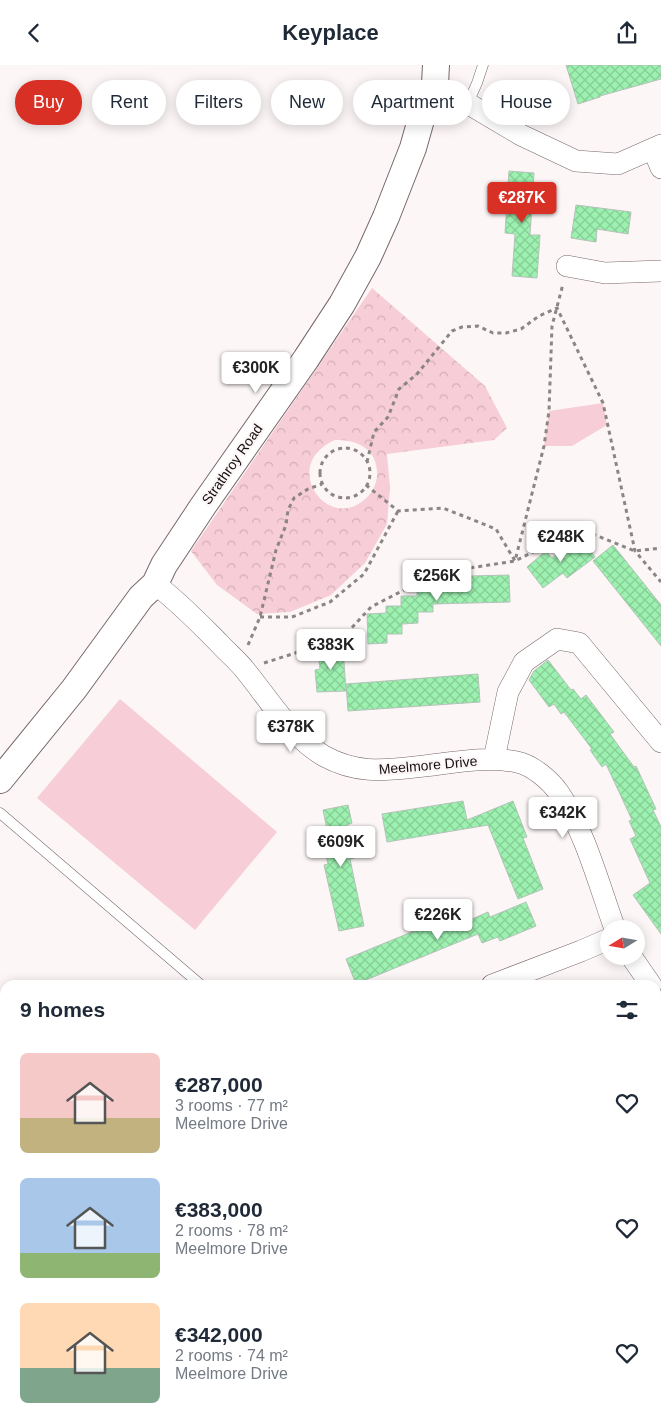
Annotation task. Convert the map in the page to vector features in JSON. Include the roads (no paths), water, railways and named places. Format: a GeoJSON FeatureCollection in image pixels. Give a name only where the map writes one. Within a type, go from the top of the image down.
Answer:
{"type":"FeatureCollection","features":[{"type":"Feature","properties":{"kind":"street","name":"Strathroy Road"},"geometry":{"type":"LineString","coordinates":[[0,780],[74,689],[142,597],[155,584],[164,565],[203,506],[306,359],[342,304],[368,257],[386,217],[413,148],[426,101],[436,74]]}},
{"type":"Feature","properties":{"kind":"street"},"geometry":{"type":"LineString","coordinates":[[472,105],[521,135],[576,161],[618,164],[658,154]]}},
{"type":"Feature","properties":{"kind":"street"},"geometry":{"type":"LineString","coordinates":[[568,266],[605,273],[661,271]]}},
{"type":"Feature","properties":{"kind":"street","name":"Meelmore Drive"},"geometry":{"type":"LineString","coordinates":[[155,584],[172,596],[242,666],[266,699],[303,740],[322,755],[356,769],[379,771],[494,759],[519,763],[541,774],[558,791],[577,825],[611,920]]}},
{"type":"Feature","properties":{"kind":"street"},"geometry":{"type":"LineString","coordinates":[[494,759],[508,692],[524,662],[557,639],[579,643],[661,742]]}},
{"type":"Feature","properties":{"kind":"street"},"geometry":{"type":"LineString","coordinates":[[505,980],[600,943]]}},
{"type":"Feature","properties":{"kind":"street"},"geometry":{"type":"LineString","coordinates":[[637,965],[648,980]]}},
{"type":"Feature","properties":{"kind":"lane"},"geometry":{"type":"LineString","coordinates":[[472,94],[483,65]]}},
{"type":"Feature","properties":{"kind":"lane"},"geometry":{"type":"LineString","coordinates":[[0,813],[195,980]]}}]}
